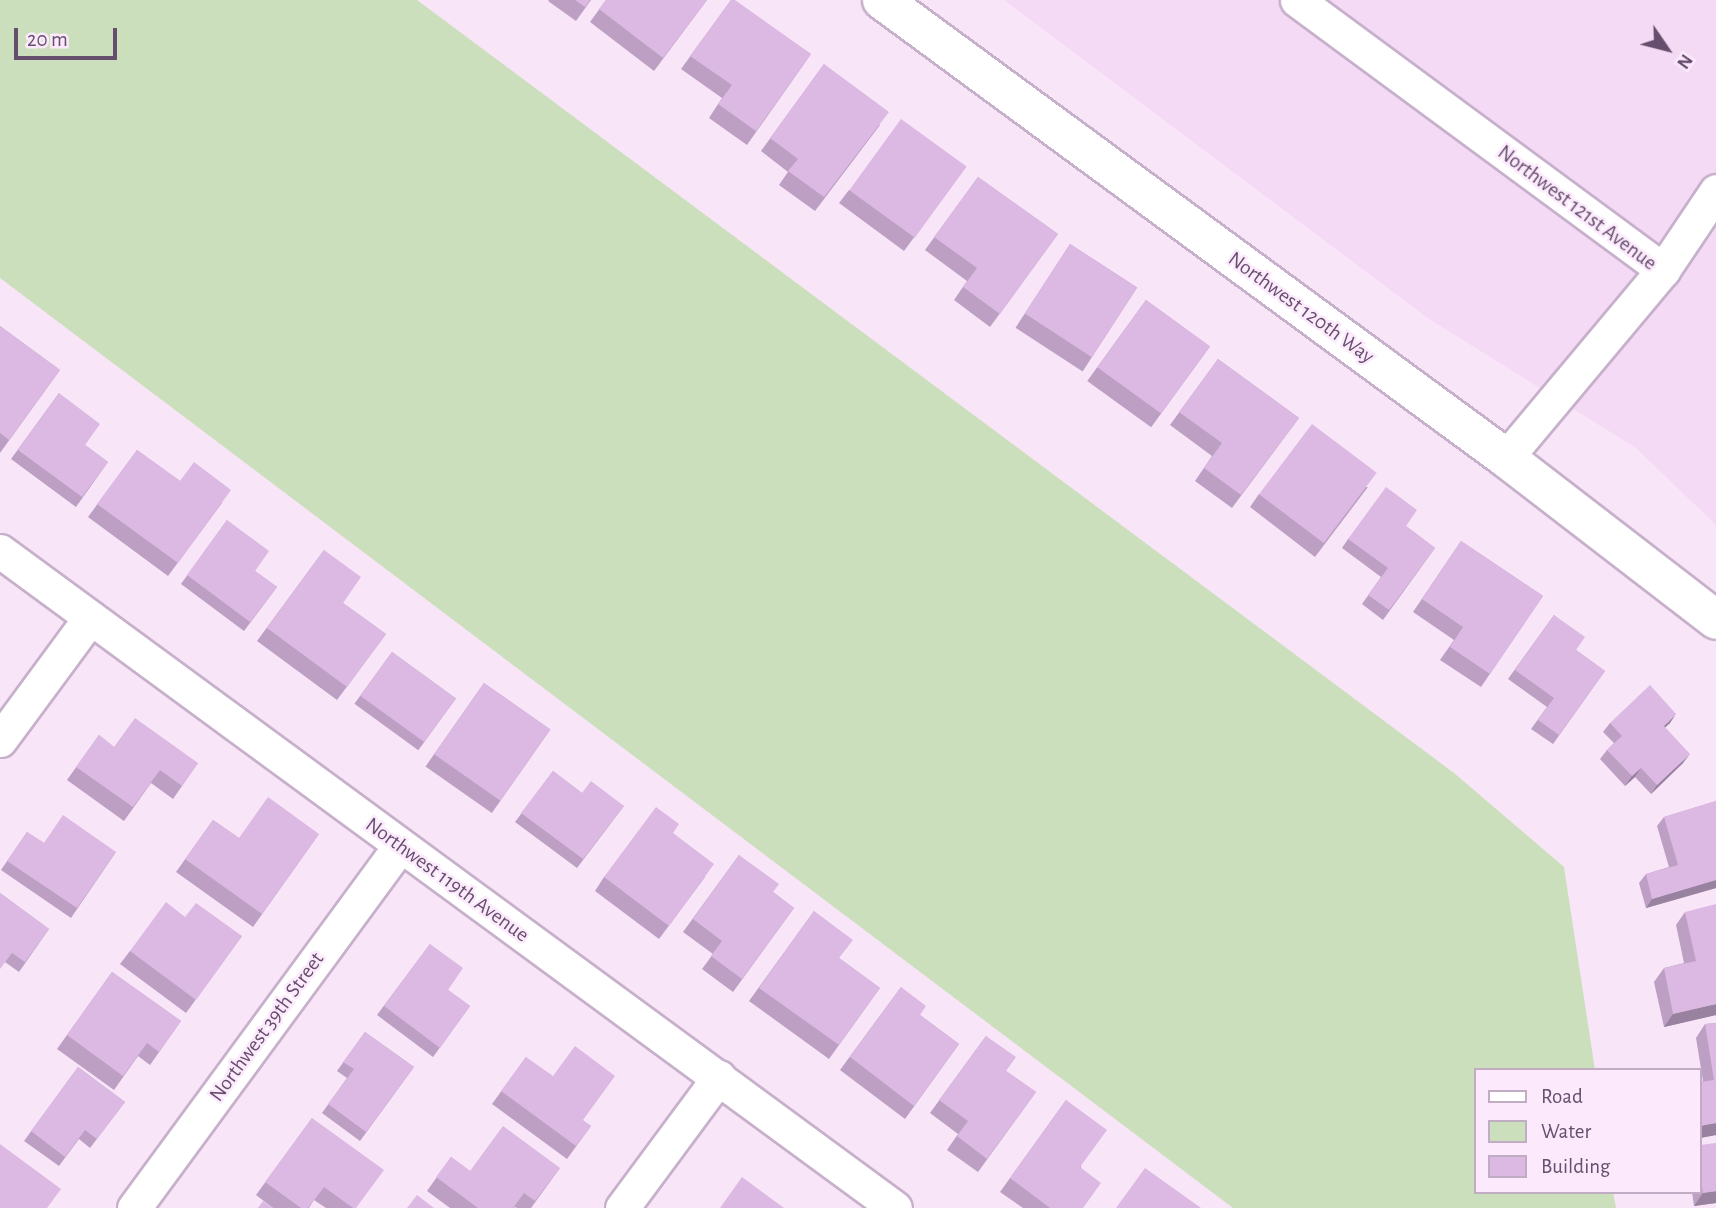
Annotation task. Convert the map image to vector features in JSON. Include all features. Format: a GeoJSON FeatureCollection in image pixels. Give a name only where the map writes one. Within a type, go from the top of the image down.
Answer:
{"type":"FeatureCollection","features":[{"type":"Feature","properties":{"kind":"street","name":"Northwest 120th Way"},"geometry":{"type":"LineString","coordinates":[[882,0],[1506,458],[1716,620]]}},
{"type":"Feature","properties":{"kind":"street","name":"Northwest 121st Avenue"},"geometry":{"type":"LineString","coordinates":[[1297,0],[1663,270],[1506,458]]}},
{"type":"Feature","properties":{"kind":"street"},"geometry":{"type":"LineString","coordinates":[[1663,270],[1716,191]]}},
{"type":"Feature","properties":{"kind":"street","name":"Northwest 119th Avenue"},"geometry":{"type":"LineString","coordinates":[[0,551],[895,1208]]}},
{"type":"Feature","properties":{"kind":"street"},"geometry":{"type":"LineString","coordinates":[[0,740],[90,618]]}},
{"type":"Feature","properties":{"kind":"street","name":"Northwest 39th Street"},"geometry":{"type":"LineString","coordinates":[[134,1208],[400,846]]}},
{"type":"Feature","properties":{"kind":"street"},"geometry":{"type":"LineString","coordinates":[[622,1208],[719,1077]]}},
{"type":"Feature","properties":{"kind":"shaded area"},"geometry":{"type":"Polygon","coordinates":[[[1004,0],[1716,0],[1716,525],[1636,448],[1429,319],[1004,0]]]}},
{"type":"Feature","properties":{"kind":"water"},"geometry":{"type":"Polygon","coordinates":[[[0,0],[417,0],[1454,773],[1564,867],[1595,1068],[1474,1068],[1474,1194],[1613,1194],[1616,1208],[1233,1208],[0,278],[0,0]]]}},
{"type":"Feature","properties":{"kind":"building"},"geometry":{"type":"Polygon","coordinates":[[[575,0],[590,0],[585,7],[575,0]]]}},
{"type":"Feature","properties":{"kind":"building"},"geometry":{"type":"Polygon","coordinates":[[[606,0],[707,0],[663,58],[599,9],[606,0]]]}},
{"type":"Feature","properties":{"kind":"building"},"geometry":{"type":"Polygon","coordinates":[[[731,0],[735,0],[811,54],[756,131],[718,104],[732,85],[690,56],[731,0]]]}},
{"type":"Feature","properties":{"kind":"building"},"geometry":{"type":"Polygon","coordinates":[[[824,64],[889,112],[824,197],[788,171],[798,159],[770,138],[824,64]]]}},
{"type":"Feature","properties":{"kind":"building"},"geometry":{"type":"Polygon","coordinates":[[[901,119],[967,167],[915,238],[849,190],[901,119]]]}},
{"type":"Feature","properties":{"kind":"building"},"geometry":{"type":"Polygon","coordinates":[[[978,177],[1058,234],[1000,314],[963,287],[977,268],[934,237],[978,177]]]}},
{"type":"Feature","properties":{"kind":"building"},"geometry":{"type":"Polygon","coordinates":[[[1070,244],[1137,288],[1092,357],[1025,314],[1070,244]]]}},
{"type":"Feature","properties":{"kind":"building"},"geometry":{"type":"Polygon","coordinates":[[[1146,300],[1210,346],[1161,414],[1097,367],[1146,300]]]}},
{"type":"Feature","properties":{"kind":"building"},"geometry":{"type":"Polygon","coordinates":[[[0,326],[60,370],[9,440],[0,433],[0,326]]]}},
{"type":"Feature","properties":{"kind":"building"},"geometry":{"type":"Polygon","coordinates":[[[1218,359],[1299,418],[1241,495],[1204,468],[1222,443],[1179,412],[1218,359]]]}},
{"type":"Feature","properties":{"kind":"building"},"geometry":{"type":"Polygon","coordinates":[[[59,393],[100,424],[85,445],[108,462],[82,497],[18,450],[59,393]]]}},
{"type":"Feature","properties":{"kind":"building"},"geometry":{"type":"Polygon","coordinates":[[[1312,424],[1377,473],[1324,543],[1259,494],[1312,424]]]}},
{"type":"Feature","properties":{"kind":"building"},"geometry":{"type":"Polygon","coordinates":[[[137,450],[180,481],[194,462],[231,490],[178,563],[97,504],[137,450]]]}},
{"type":"Feature","properties":{"kind":"building"},"geometry":{"type":"Polygon","coordinates":[[[1386,487],[1417,510],[1406,526],[1435,548],[1389,610],[1368,595],[1388,568],[1348,539],[1386,487]]]}},
{"type":"Feature","properties":{"kind":"building"},"geometry":{"type":"Polygon","coordinates":[[[227,520],[269,551],[255,571],[277,587],[250,622],[187,575],[227,520]]]}},
{"type":"Feature","properties":{"kind":"building"},"geometry":{"type":"Polygon","coordinates":[[[1461,541],[1543,596],[1490,674],[1450,647],[1463,627],[1422,599],[1461,541]]]}},
{"type":"Feature","properties":{"kind":"building"},"geometry":{"type":"Polygon","coordinates":[[[324,550],[361,577],[343,603],[386,634],[347,687],[267,628],[324,550]]]}},
{"type":"Feature","properties":{"kind":"building"},"geometry":{"type":"Polygon","coordinates":[[[1554,615],[1585,637],[1576,650],[1605,671],[1559,735],[1538,720],[1554,698],[1515,670],[1554,615]]]}},
{"type":"Feature","properties":{"kind":"building"},"geometry":{"type":"Polygon","coordinates":[[[392,652],[456,698],[424,742],[360,696],[392,652]]]}},
{"type":"Feature","properties":{"kind":"building"},"geometry":{"type":"Polygon","coordinates":[[[484,683],[550,729],[500,801],[434,754],[484,683]]]}},
{"type":"Feature","properties":{"kind":"building"},"geometry":{"type":"Polygon","coordinates":[[[1650,685],[1676,714],[1664,726],[1690,754],[1657,785],[1641,768],[1632,776],[1607,750],[1622,736],[1610,723],[1650,685]]]}},
{"type":"Feature","properties":{"kind":"building"},"geometry":{"type":"Polygon","coordinates":[[[135,718],[198,763],[182,786],[160,770],[133,807],[76,767],[99,735],[114,747],[135,718]]]}},
{"type":"Feature","properties":{"kind":"building"},"geometry":{"type":"Polygon","coordinates":[[[553,771],[582,793],[591,781],[624,806],[583,859],[521,813],[553,771]]]}},
{"type":"Feature","properties":{"kind":"building"},"geometry":{"type":"Polygon","coordinates":[[[268,797],[319,834],[262,914],[185,859],[213,820],[239,838],[268,797]]]}},
{"type":"Feature","properties":{"kind":"building"},"geometry":{"type":"Polygon","coordinates":[[[1716,801],[1716,880],[1652,899],[1646,874],[1678,865],[1664,817],[1716,801]]]}},
{"type":"Feature","properties":{"kind":"building"},"geometry":{"type":"Polygon","coordinates":[[[656,807],[679,824],[673,833],[714,864],[669,926],[604,877],[656,807]]]}},
{"type":"Feature","properties":{"kind":"building"},"geometry":{"type":"Polygon","coordinates":[[[63,815],[116,852],[77,908],[7,861],[27,832],[44,843],[63,815]]]}},
{"type":"Feature","properties":{"kind":"building"},"geometry":{"type":"Polygon","coordinates":[[[739,855],[779,884],[773,892],[794,908],[742,979],[711,956],[722,941],[693,919],[739,855]]]}},
{"type":"Feature","properties":{"kind":"building"},"geometry":{"type":"Polygon","coordinates":[[[0,893],[49,929],[25,962],[12,953],[0,969],[0,893]]]}},
{"type":"Feature","properties":{"kind":"building"},"geometry":{"type":"Polygon","coordinates":[[[166,902],[185,917],[196,903],[242,936],[196,1000],[130,951],[166,902]]]}},
{"type":"Feature","properties":{"kind":"building"},"geometry":{"type":"Polygon","coordinates":[[[1716,904],[1716,1004],[1673,1014],[1664,968],[1696,961],[1685,912],[1716,904]]]}},
{"type":"Feature","properties":{"kind":"building"},"geometry":{"type":"Polygon","coordinates":[[[814,911],[853,940],[839,958],[880,988],[839,1045],[759,988],[814,911]]]}},
{"type":"Feature","properties":{"kind":"building"},"geometry":{"type":"Polygon","coordinates":[[[430,944],[463,968],[448,990],[470,1006],[440,1048],[384,1006],[430,944]]]}},
{"type":"Feature","properties":{"kind":"building"},"geometry":{"type":"Polygon","coordinates":[[[112,972],[181,1021],[159,1052],[147,1043],[123,1076],[67,1035],[112,972]]]}},
{"type":"Feature","properties":{"kind":"building"},"geometry":{"type":"Polygon","coordinates":[[[901,987],[926,1006],[920,1015],[959,1044],[914,1106],[850,1057],[901,987]]]}},
{"type":"Feature","properties":{"kind":"building"},"geometry":{"type":"Polygon","coordinates":[[[1716,1023],[1716,1123],[1702,1126],[1702,1082],[1714,1080],[1705,1024],[1716,1023]]]}},
{"type":"Feature","properties":{"kind":"building"},"geometry":{"type":"Polygon","coordinates":[[[365,1032],[414,1067],[366,1132],[328,1104],[354,1069],[343,1062],[365,1032]]]}},
{"type":"Feature","properties":{"kind":"building"},"geometry":{"type":"Polygon","coordinates":[[[986,1036],[1016,1057],[1006,1071],[1036,1092],[987,1159],[957,1136],[968,1121],[939,1100],[986,1036]]]}},
{"type":"Feature","properties":{"kind":"building"},"geometry":{"type":"Polygon","coordinates":[[[575,1046],[615,1076],[583,1120],[591,1126],[576,1146],[501,1091],[526,1057],[553,1076],[575,1046]]]}},
{"type":"Feature","properties":{"kind":"building"},"geometry":{"type":"Polygon","coordinates":[[[78,1067],[125,1102],[97,1139],[85,1130],[65,1157],[31,1131],[78,1067]]]}},
{"type":"Feature","properties":{"kind":"building"},"geometry":{"type":"Polygon","coordinates":[[[1066,1100],[1107,1130],[1080,1167],[1101,1183],[1083,1208],[1050,1208],[1010,1178],[1066,1100]]]}},
{"type":"Feature","properties":{"kind":"building"},"geometry":{"type":"Polygon","coordinates":[[[312,1118],[384,1170],[356,1208],[324,1187],[308,1208],[301,1208],[265,1182],[312,1118]]]}},
{"type":"Feature","properties":{"kind":"building"},"geometry":{"type":"Polygon","coordinates":[[[503,1126],[560,1168],[535,1201],[524,1193],[513,1208],[478,1208],[436,1177],[451,1157],[470,1171],[503,1126]]]}},
{"type":"Feature","properties":{"kind":"building"},"geometry":{"type":"Polygon","coordinates":[[[1716,1143],[1716,1191],[1703,1193],[1702,1145],[1716,1143]]]}},
{"type":"Feature","properties":{"kind":"building"},"geometry":{"type":"Polygon","coordinates":[[[0,1144],[61,1189],[47,1208],[0,1208],[0,1144]]]}},
{"type":"Feature","properties":{"kind":"building"},"geometry":{"type":"Polygon","coordinates":[[[1145,1168],[1201,1208],[1116,1208],[1145,1168]]]}},
{"type":"Feature","properties":{"kind":"building"},"geometry":{"type":"Polygon","coordinates":[[[742,1177],[784,1208],[720,1208],[742,1177]]]}},
{"type":"Feature","properties":{"kind":"building"},"geometry":{"type":"Polygon","coordinates":[[[417,1195],[434,1208],[407,1208],[417,1195]]]}},
{"type":"Feature","properties":{"kind":"building"},"geometry":{"type":"Polygon","coordinates":[[[263,1201],[273,1208],[258,1208],[263,1201]]]}}]}
